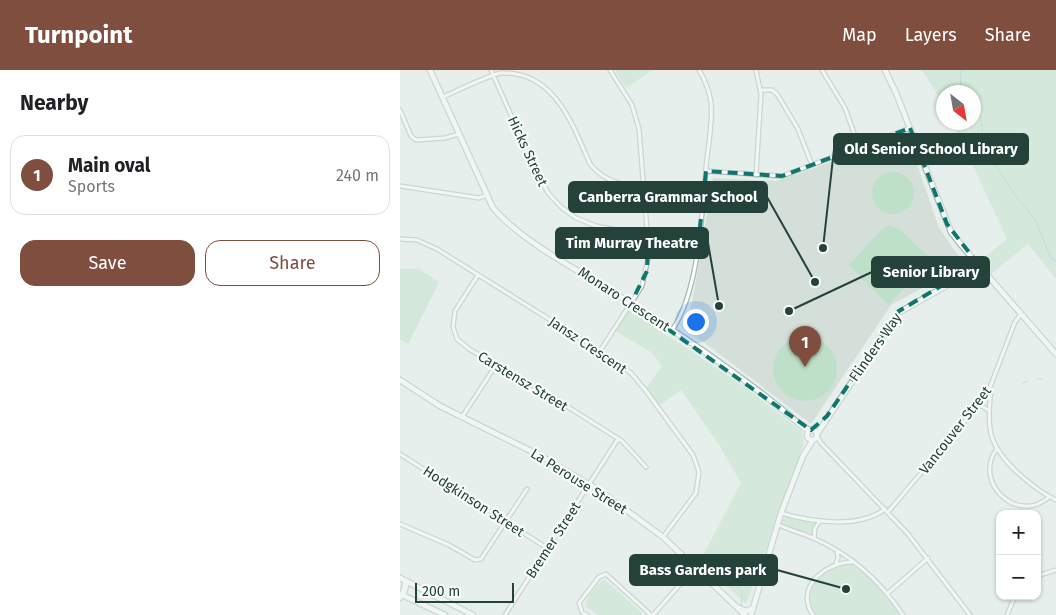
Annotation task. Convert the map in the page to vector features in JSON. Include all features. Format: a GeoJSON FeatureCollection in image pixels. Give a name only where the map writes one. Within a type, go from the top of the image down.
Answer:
{"type":"FeatureCollection","features":[{"type":"Feature","properties":{"kind":"street","name":"Monaro Crescent"},"geometry":{"type":"LineString","coordinates":[[430,70],[493,208],[512,226],[672,330],[759,391],[804,428],[887,510],[928,558],[970,615]]}},
{"type":"Feature","properties":{"kind":"street","name":"Hicks Street"},"geometry":{"type":"LineString","coordinates":[[491,70],[538,176],[554,201],[568,213],[586,223],[698,246]]}},
{"type":"Feature","properties":{"kind":"street"},"geometry":{"type":"LineString","coordinates":[[443,97],[493,75],[510,70],[521,71],[539,77]]}},
{"type":"Feature","properties":{"kind":"street"},"geometry":{"type":"LineString","coordinates":[[600,351],[642,286],[647,271],[649,254],[638,121],[632,105],[610,70]]}},
{"type":"Feature","properties":{"kind":"street"},"geometry":{"type":"LineString","coordinates":[[672,330],[682,313],[698,246],[706,171],[711,106],[707,85],[699,70]]}},
{"type":"Feature","properties":{"kind":"street"},"geometry":{"type":"LineString","coordinates":[[756,70],[761,90],[756,175]]}},
{"type":"Feature","properties":{"kind":"street"},"geometry":{"type":"LineString","coordinates":[[822,70],[845,108],[859,147]]}},
{"type":"Feature","properties":{"kind":"street"},"geometry":{"type":"LineString","coordinates":[[884,70],[910,128],[947,224],[958,242],[1056,354]]}},
{"type":"Feature","properties":{"kind":"street"},"geometry":{"type":"LineString","coordinates":[[761,90],[772,90],[777,94],[798,129],[812,165]]}},
{"type":"Feature","properties":{"kind":"street"},"geometry":{"type":"LineString","coordinates":[[557,93],[590,164],[597,172],[616,183],[644,187]]}},
{"type":"Feature","properties":{"kind":"street"},"geometry":{"type":"LineString","coordinates":[[400,110],[412,138],[419,141],[459,134]]}},
{"type":"Feature","properties":{"kind":"street"},"geometry":{"type":"LineString","coordinates":[[706,171],[782,176],[910,128]]}},
{"type":"Feature","properties":{"kind":"street"},"geometry":{"type":"LineString","coordinates":[[400,186],[431,189],[479,198],[487,195]]}},
{"type":"Feature","properties":{"kind":"street","name":"Jansz Crescent"},"geometry":{"type":"LineString","coordinates":[[400,239],[426,243],[478,274],[600,351],[631,373],[640,383],[693,455],[700,478],[696,493],[663,537]]}},
{"type":"Feature","properties":{"kind":"street","name":"Flinders Way"},"geometry":{"type":"LineString","coordinates":[[751,615],[777,524],[812,436],[898,313],[979,266]]}},
{"type":"Feature","properties":{"kind":"street","name":"Carstensz Street"},"geometry":{"type":"LineString","coordinates":[[478,274],[458,304],[453,319],[453,327],[462,344],[544,392],[618,439],[646,467]]}},
{"type":"Feature","properties":{"kind":"street","name":"Vancouver Street"},"geometry":{"type":"LineString","coordinates":[[887,510],[976,408],[991,388],[1015,322],[1021,314]]}},
{"type":"Feature","properties":{"kind":"street"},"geometry":{"type":"LineString","coordinates":[[462,417],[496,365]]}},
{"type":"Feature","properties":{"kind":"street","name":"La Perouse Street"},"geometry":{"type":"LineString","coordinates":[[400,380],[462,417],[508,438],[589,484],[663,537],[741,610],[752,609]]}},
{"type":"Feature","properties":{"kind":"street"},"geometry":{"type":"LineString","coordinates":[[991,388],[988,410],[989,431],[996,450],[1028,482],[1056,500]]}},
{"type":"Feature","properties":{"kind":"street"},"geometry":{"type":"LineString","coordinates":[[976,408],[982,406],[988,410]]}},
{"type":"Feature","properties":{"kind":"street","name":"Bremer Street"},"geometry":{"type":"LineString","coordinates":[[505,615],[618,439]]}},
{"type":"Feature","properties":{"kind":"street"},"geometry":{"type":"LineString","coordinates":[[996,450],[992,456],[990,472],[994,487],[1002,498],[1010,503],[1028,507],[1044,502],[1049,497]]}},
{"type":"Feature","properties":{"kind":"street","name":"Hodgkinson Street"},"geometry":{"type":"LineString","coordinates":[[400,454],[548,548]]}},
{"type":"Feature","properties":{"kind":"street"},"geometry":{"type":"LineString","coordinates":[[400,524],[449,545],[475,560],[481,559],[527,489]]}},
{"type":"Feature","properties":{"kind":"street"},"geometry":{"type":"LineString","coordinates":[[781,513],[820,521],[863,518],[887,510]]}},
{"type":"Feature","properties":{"kind":"street"},"geometry":{"type":"LineString","coordinates":[[814,538],[815,528],[820,521]]}},
{"type":"Feature","properties":{"kind":"street"},"geometry":{"type":"LineString","coordinates":[[777,524],[814,538],[835,549],[888,593],[903,615]]}},
{"type":"Feature","properties":{"kind":"street"},"geometry":{"type":"LineString","coordinates":[[835,549],[838,555],[836,563]]}},
{"type":"Feature","properties":{"kind":"street"},"geometry":{"type":"LineString","coordinates":[[888,593],[928,558]]}},
{"type":"Feature","properties":{"kind":"street"},"geometry":{"type":"LineString","coordinates":[[481,559],[483,564]]}},
{"type":"Feature","properties":{"kind":"street"},"geometry":{"type":"LineString","coordinates":[[813,615],[807,600],[810,585],[821,572],[836,563],[853,562]]}},
{"type":"Feature","properties":{"kind":"street"},"geometry":{"type":"LineString","coordinates":[[587,615],[582,612],[579,603],[599,577],[606,574],[652,615],[684,580],[689,572],[691,563]]}},
{"type":"Feature","properties":{"kind":"street"},"geometry":{"type":"LineString","coordinates":[[684,580],[699,570]]}},
{"type":"Feature","properties":{"kind":"street"},"geometry":{"type":"LineString","coordinates":[[1041,575],[1056,570]]}},
{"type":"Feature","properties":{"kind":"street"},"geometry":{"type":"LineString","coordinates":[[400,578],[474,615]]}},
{"type":"Feature","properties":{"kind":"street"},"geometry":{"type":"LineString","coordinates":[[408,582],[405,582],[401,596],[445,615]]}},
{"type":"Feature","properties":{"kind":"street"},"geometry":{"type":"LineString","coordinates":[[1007,615],[1013,600]]}},
{"type":"Feature","properties":{"kind":"highlighted area"},"geometry":{"type":"Polygon","coordinates":[[[910,128],[947,224],[978,264],[899,311],[827,416],[811,430],[631,303],[647,271],[648,237],[698,246],[706,171],[782,176],[910,128]]]}},
{"type":"Feature","properties":{"kind":"shaded area"},"geometry":{"type":"Polygon","coordinates":[[[907,135],[939,228],[965,265],[891,305],[811,424],[705,343],[685,331],[693,298],[713,178],[777,181],[907,135]]]}},
{"type":"Feature","properties":{"kind":"green space"},"geometry":{"type":"Polygon","coordinates":[[[615,70],[652,70],[626,88],[615,70]]]}},
{"type":"Feature","properties":{"kind":"green space"},"geometry":{"type":"Polygon","coordinates":[[[922,70],[1056,70],[1056,279],[1028,244],[990,275],[979,262],[1007,239],[956,130],[981,130],[981,85],[936,85],[936,92],[922,70]]]}},
{"type":"Feature","properties":{"kind":"green space"},"geometry":{"type":"Polygon","coordinates":[[[897,172],[905,175],[911,181],[914,193],[911,205],[905,211],[889,214],[881,211],[875,205],[872,189],[875,181],[881,175],[897,172]]]}},
{"type":"Feature","properties":{"kind":"green space"},"geometry":{"type":"Polygon","coordinates":[[[889,225],[899,229],[930,258],[930,263],[888,305],[849,265],[880,231],[889,225]]]}},
{"type":"Feature","properties":{"kind":"green space"},"geometry":{"type":"Polygon","coordinates":[[[400,269],[419,269],[439,282],[408,344],[400,340],[400,269]]]}},
{"type":"Feature","properties":{"kind":"green space"},"geometry":{"type":"Polygon","coordinates":[[[629,310],[744,386],[802,432],[804,445],[746,604],[700,561],[741,483],[719,445],[681,390],[660,405],[646,388],[662,366],[651,352],[615,331],[629,310]]]}},
{"type":"Feature","properties":{"kind":"green space"},"geometry":{"type":"Polygon","coordinates":[[[799,337],[811,337],[828,346],[835,357],[837,369],[835,381],[828,392],[811,401],[799,401],[787,396],[778,387],[773,375],[773,363],[778,351],[787,342],[799,337]]]}},
{"type":"Feature","properties":{"kind":"green space"},"geometry":{"type":"Polygon","coordinates":[[[786,517],[815,522],[813,535],[783,526],[782,520],[786,517]]]}},
{"type":"Feature","properties":{"kind":"green space"},"geometry":{"type":"Polygon","coordinates":[[[851,564],[871,578],[902,615],[815,615],[811,608],[810,593],[816,579],[835,565],[851,564]]]}},
{"type":"Feature","properties":{"kind":"green space"},"geometry":{"type":"Polygon","coordinates":[[[605,580],[642,615],[598,615],[586,607],[587,600],[592,591],[605,580]]]}},
{"type":"Feature","properties":{"kind":"waterway"},"geometry":{"type":"LineString","coordinates":[[960,85],[961,70]]}},
{"type":"Feature","properties":{"kind":"waterway"},"geometry":{"type":"LineString","coordinates":[[981,117],[984,148],[1017,198],[1035,219],[1051,258],[1056,261]]}},
{"type":"Feature","properties":{"kind":"waterway"},"geometry":{"type":"LineString","coordinates":[[1037,379],[1042,379]]}},
{"type":"Feature","properties":{"kind":"waterway"},"geometry":{"type":"LineString","coordinates":[[1023,383],[1028,381]]}},
{"type":"Feature","properties":{"kind":"waterway"},"geometry":{"type":"LineString","coordinates":[[734,562],[731,580],[742,591],[741,608]]}},
{"type":"Feature","properties":{"kind":"place","name":"Old Senior School Library"},"geometry":{"type":"Point","coordinates":[823,248]}},
{"type":"Feature","properties":{"kind":"place","name":"Canberra Grammar School"},"geometry":{"type":"Point","coordinates":[815,282]}},
{"type":"Feature","properties":{"kind":"place","name":"Tim Murray Theatre"},"geometry":{"type":"Point","coordinates":[719,306]}},
{"type":"Feature","properties":{"kind":"place","name":"Senior Library"},"geometry":{"type":"Point","coordinates":[789,311]}},
{"type":"Feature","properties":{"kind":"place","name":"Main oval"},"geometry":{"type":"Point","coordinates":[805,367]}},
{"type":"Feature","properties":{"kind":"place","name":"Bass Gardens park"},"geometry":{"type":"Point","coordinates":[846,589]}}]}
